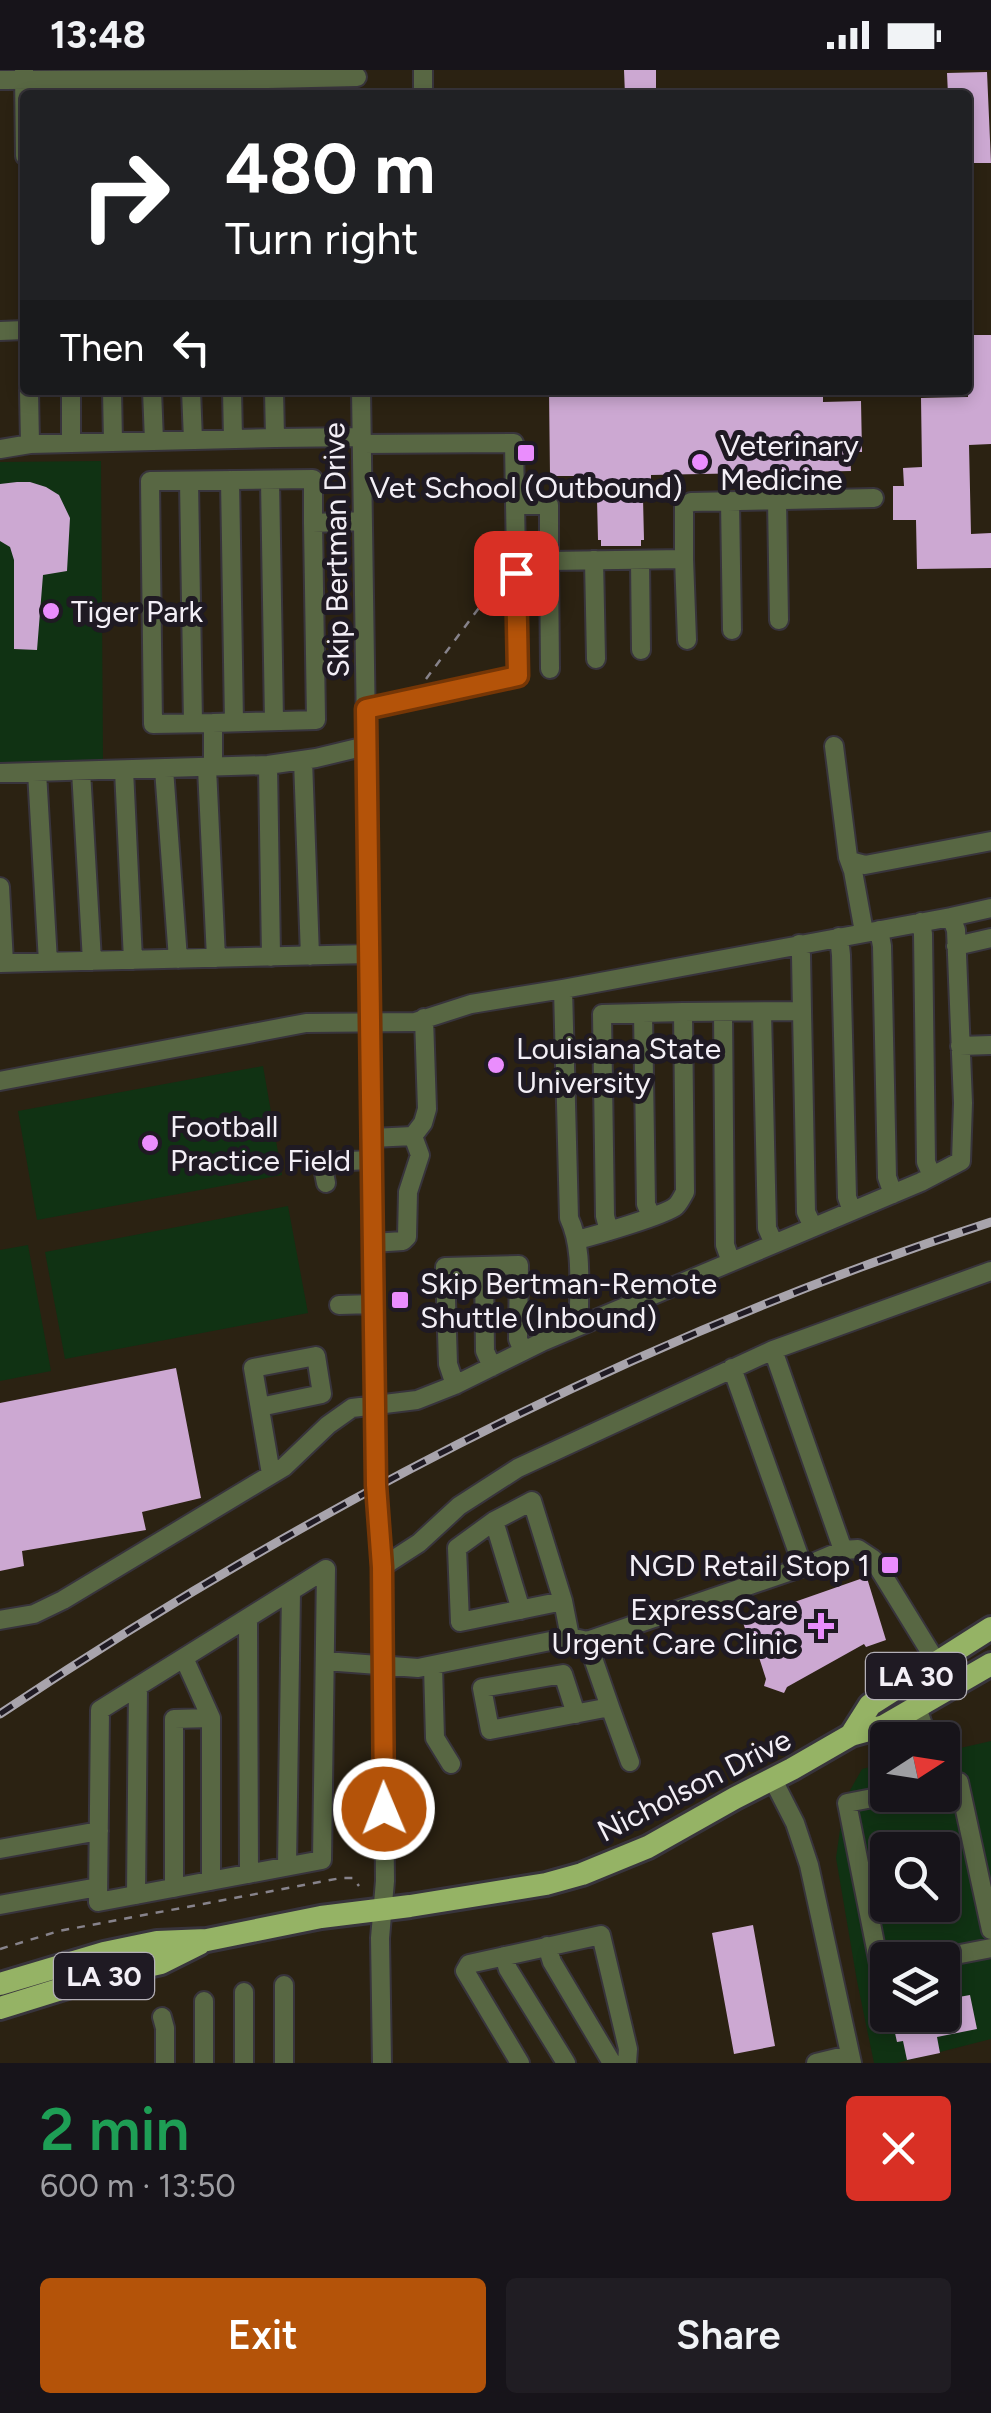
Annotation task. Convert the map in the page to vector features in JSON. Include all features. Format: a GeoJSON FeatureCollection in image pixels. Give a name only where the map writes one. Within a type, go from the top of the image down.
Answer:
{"type":"FeatureCollection","features":[{"type":"Feature","properties":{"kind":"main road","name":"Nicholson Drive"},"geometry":{"type":"LineString","coordinates":[[851,1735],[870,1705],[991,1628]]}},
{"type":"Feature","properties":{"kind":"main road","name":"Nicholson Drive"},"geometry":{"type":"LineString","coordinates":[[0,1984],[157,1942],[206,1940],[322,1917],[546,1884],[582,1874],[648,1848],[851,1735],[884,1726],[991,1664]]}},
{"type":"Feature","properties":{"kind":"main road","name":"Nicholson Drive"},"geometry":{"type":"LineString","coordinates":[[0,2008],[161,1962],[206,1940]]}},
{"type":"Feature","properties":{"kind":"street"},"geometry":{"type":"LineString","coordinates":[[0,80],[24,75],[65,81],[225,82],[267,87],[357,81]]}},
{"type":"Feature","properties":{"kind":"street"},"geometry":{"type":"LineString","coordinates":[[29,395],[30,444]]}},
{"type":"Feature","properties":{"kind":"street"},"geometry":{"type":"LineString","coordinates":[[71,395],[71,443]]}},
{"type":"Feature","properties":{"kind":"street"},"geometry":{"type":"LineString","coordinates":[[112,395],[112,442]]}},
{"type":"Feature","properties":{"kind":"street"},"geometry":{"type":"LineString","coordinates":[[152,395],[154,440]]}},
{"type":"Feature","properties":{"kind":"street"},"geometry":{"type":"LineString","coordinates":[[192,395],[193,440]]}},
{"type":"Feature","properties":{"kind":"street"},"geometry":{"type":"LineString","coordinates":[[232,395],[234,439]]}},
{"type":"Feature","properties":{"kind":"street"},"geometry":{"type":"LineString","coordinates":[[274,395],[276,438]]}},
{"type":"Feature","properties":{"kind":"street","name":"Skip Bertman Drive"},"geometry":{"type":"LineString","coordinates":[[361,395],[376,1485],[382,1567],[382,2063]]}},
{"type":"Feature","properties":{"kind":"street"},"geometry":{"type":"LineString","coordinates":[[0,449],[30,444],[276,438],[514,443],[518,676],[366,709]]}},
{"type":"Feature","properties":{"kind":"street"},"geometry":{"type":"LineString","coordinates":[[230,480],[234,722]]}},
{"type":"Feature","properties":{"kind":"street"},"geometry":{"type":"LineString","coordinates":[[230,480],[313,480],[316,720],[153,724],[150,482],[230,480]]}},
{"type":"Feature","properties":{"kind":"street"},"geometry":{"type":"LineString","coordinates":[[270,480],[274,721]]}},
{"type":"Feature","properties":{"kind":"street"},"geometry":{"type":"LineString","coordinates":[[188,481],[193,723]]}},
{"type":"Feature","properties":{"kind":"street"},"geometry":{"type":"LineString","coordinates":[[687,640],[684,507],[691,502],[874,498]]}},
{"type":"Feature","properties":{"kind":"street"},"geometry":{"type":"LineString","coordinates":[[777,500],[779,620]]}},
{"type":"Feature","properties":{"kind":"street"},"geometry":{"type":"LineString","coordinates":[[730,501],[732,630]]}},
{"type":"Feature","properties":{"kind":"street"},"geometry":{"type":"LineString","coordinates":[[515,505],[548,505],[550,669]]}},
{"type":"Feature","properties":{"kind":"street"},"geometry":{"type":"LineString","coordinates":[[313,523],[363,522]]}},
{"type":"Feature","properties":{"kind":"street"},"geometry":{"type":"LineString","coordinates":[[549,562],[684,559]]}},
{"type":"Feature","properties":{"kind":"street"},"geometry":{"type":"LineString","coordinates":[[594,560],[596,659]]}},
{"type":"Feature","properties":{"kind":"street"},"geometry":{"type":"LineString","coordinates":[[640,560],[641,650]]}},
{"type":"Feature","properties":{"kind":"street"},"geometry":{"type":"LineString","coordinates":[[214,723],[210,768],[216,958]]}},
{"type":"Feature","properties":{"kind":"street"},"geometry":{"type":"LineString","coordinates":[[0,774],[268,765],[366,746]]}},
{"type":"Feature","properties":{"kind":"street"},"geometry":{"type":"LineString","coordinates":[[834,746],[861,912],[882,946],[887,1177],[894,1194]]}},
{"type":"Feature","properties":{"kind":"street"},"geometry":{"type":"LineString","coordinates":[[303,760],[310,956]]}},
{"type":"Feature","properties":{"kind":"street"},"geometry":{"type":"LineString","coordinates":[[268,765],[270,957]]}},
{"type":"Feature","properties":{"kind":"street"},"geometry":{"type":"LineString","coordinates":[[164,769],[178,959]]}},
{"type":"Feature","properties":{"kind":"street"},"geometry":{"type":"LineString","coordinates":[[124,770],[134,960]]}},
{"type":"Feature","properties":{"kind":"street"},"geometry":{"type":"LineString","coordinates":[[81,771],[92,961]]}},
{"type":"Feature","properties":{"kind":"street"},"geometry":{"type":"LineString","coordinates":[[38,772],[48,962]]}},
{"type":"Feature","properties":{"kind":"street"},"geometry":{"type":"LineString","coordinates":[[852,867],[991,842]]}},
{"type":"Feature","properties":{"kind":"street"},"geometry":{"type":"LineString","coordinates":[[0,887],[2,963],[369,954]]}},
{"type":"Feature","properties":{"kind":"street"},"geometry":{"type":"LineString","coordinates":[[0,1081],[306,1024],[415,1022],[471,1004],[991,908]]}},
{"type":"Feature","properties":{"kind":"street"},"geometry":{"type":"LineString","coordinates":[[0,1620],[34,1614],[62,1600],[284,1467],[352,1408],[417,1400],[455,1385],[579,1326],[894,1194],[960,1160],[956,930],[951,916]]}},
{"type":"Feature","properties":{"kind":"street"},"geometry":{"type":"LineString","coordinates":[[921,922],[926,1162],[932,1176]]}},
{"type":"Feature","properties":{"kind":"street"},"geometry":{"type":"LineString","coordinates":[[839,937],[847,1197],[852,1211]]}},
{"type":"Feature","properties":{"kind":"street"},"geometry":{"type":"LineString","coordinates":[[956,946],[991,938]]}},
{"type":"Feature","properties":{"kind":"street"},"geometry":{"type":"LineString","coordinates":[[799,944],[806,1212],[813,1228]]}},
{"type":"Feature","properties":{"kind":"street"},"geometry":{"type":"LineString","coordinates":[[564,989],[568,1218],[576,1240],[579,1326]]}},
{"type":"Feature","properties":{"kind":"street"},"geometry":{"type":"LineString","coordinates":[[609,1231],[605,1216],[602,1014],[802,1011]]}},
{"type":"Feature","properties":{"kind":"street"},"geometry":{"type":"LineString","coordinates":[[576,1240],[675,1208],[686,1192],[683,1012]]}},
{"type":"Feature","properties":{"kind":"street"},"geometry":{"type":"LineString","coordinates":[[723,1012],[725,1245],[732,1262]]}},
{"type":"Feature","properties":{"kind":"street"},"geometry":{"type":"LineString","coordinates":[[762,1012],[767,1228],[774,1244]]}},
{"type":"Feature","properties":{"kind":"street"},"geometry":{"type":"LineString","coordinates":[[642,1013],[646,1204],[651,1216]]}},
{"type":"Feature","properties":{"kind":"street"},"geometry":{"type":"LineString","coordinates":[[413,1136],[426,1109],[424,1018]]}},
{"type":"Feature","properties":{"kind":"street"},"geometry":{"type":"LineString","coordinates":[[960,1046],[991,1045]]}},
{"type":"Feature","properties":{"kind":"street"},"geometry":{"type":"LineString","coordinates":[[372,1138],[413,1136]]}},
{"type":"Feature","properties":{"kind":"street"},"geometry":{"type":"LineString","coordinates":[[373,1242],[403,1241],[407,1237],[408,1192],[420,1156],[413,1136]]}},
{"type":"Feature","properties":{"kind":"street"},"geometry":{"type":"LineString","coordinates":[[326,1183],[322,1162],[372,1160]]}},
{"type":"Feature","properties":{"kind":"street"},"geometry":{"type":"LineString","coordinates":[[455,1385],[448,1364],[445,1267],[520,1265],[518,1339],[523,1352]]}},
{"type":"Feature","properties":{"kind":"street"},"geometry":{"type":"LineString","coordinates":[[484,1266],[485,1351],[492,1367]]}},
{"type":"Feature","properties":{"kind":"street"},"geometry":{"type":"LineString","coordinates":[[382,1567],[420,1543],[459,1506],[518,1468],[772,1350],[876,1321],[991,1270]]}},
{"type":"Feature","properties":{"kind":"street"},"geometry":{"type":"LineString","coordinates":[[339,1305],[374,1304]]}},
{"type":"Feature","properties":{"kind":"street"},"geometry":{"type":"LineString","coordinates":[[772,1350],[842,1550]]}},
{"type":"Feature","properties":{"kind":"street"},"geometry":{"type":"LineString","coordinates":[[732,1368],[803,1567]]}},
{"type":"Feature","properties":{"kind":"street"},"geometry":{"type":"LineString","coordinates":[[260,1407],[272,1474]]}},
{"type":"Feature","properties":{"kind":"street"},"geometry":{"type":"LineString","coordinates":[[518,1468],[578,1639],[630,1762]]}},
{"type":"Feature","properties":{"kind":"street"},"geometry":{"type":"LineString","coordinates":[[532,1501],[494,1521],[457,1548],[460,1622],[564,1601]]}},
{"type":"Feature","properties":{"kind":"street"},"geometry":{"type":"LineString","coordinates":[[494,1521],[521,1610]]}},
{"type":"Feature","properties":{"kind":"street"},"geometry":{"type":"LineString","coordinates":[[325,1661],[418,1668],[578,1639],[803,1567],[842,1550],[858,1550],[873,1559],[937,1663]]}},
{"type":"Feature","properties":{"kind":"street"},"geometry":{"type":"LineString","coordinates":[[326,1569],[322,1860],[98,1902],[100,1710],[248,1618],[326,1569]]}},
{"type":"Feature","properties":{"kind":"street"},"geometry":{"type":"LineString","coordinates":[[287,1866],[292,1591]]}},
{"type":"Feature","properties":{"kind":"street"},"geometry":{"type":"LineString","coordinates":[[248,1618],[249,1874]]}},
{"type":"Feature","properties":{"kind":"street"},"geometry":{"type":"LineString","coordinates":[[184,1658],[211,1718],[211,1881]]}},
{"type":"Feature","properties":{"kind":"street"},"geometry":{"type":"LineString","coordinates":[[434,1666],[435,1738],[451,1764]]}},
{"type":"Feature","properties":{"kind":"street"},"geometry":{"type":"LineString","coordinates":[[576,1714],[562,1674],[482,1688],[490,1730],[576,1714],[610,1707]]}},
{"type":"Feature","properties":{"kind":"street"},"geometry":{"type":"LineString","coordinates":[[136,1895],[138,1687]]}},
{"type":"Feature","properties":{"kind":"street"},"geometry":{"type":"LineString","coordinates":[[917,1707],[922,1722]]}},
{"type":"Feature","properties":{"kind":"street"},"geometry":{"type":"LineString","coordinates":[[174,1888],[174,1718],[211,1718]]}},
{"type":"Feature","properties":{"kind":"street"},"geometry":{"type":"LineString","coordinates":[[773,1780],[795,1823],[808,1865],[850,2059],[816,2063]]}},
{"type":"Feature","properties":{"kind":"street"},"geometry":{"type":"LineString","coordinates":[[960,1787],[991,1930]]}},
{"type":"Feature","properties":{"kind":"street"},"geometry":{"type":"LineString","coordinates":[[870,1799],[847,1803],[875,1942]]}},
{"type":"Feature","properties":{"kind":"street"},"geometry":{"type":"LineString","coordinates":[[0,1849],[99,1831]]}},
{"type":"Feature","properties":{"kind":"street"},"geometry":{"type":"LineString","coordinates":[[0,1905],[98,1887]]}},
{"type":"Feature","properties":{"kind":"street"},"geometry":{"type":"LineString","coordinates":[[520,2063],[465,1971],[468,1964],[600,1935],[628,2049],[627,2063]]}},
{"type":"Feature","properties":{"kind":"street"},"geometry":{"type":"LineString","coordinates":[[547,1946],[552,1962],[612,2063]]}},
{"type":"Feature","properties":{"kind":"street"},"geometry":{"type":"LineString","coordinates":[[960,1954],[991,1948]]}},
{"type":"Feature","properties":{"kind":"street"},"geometry":{"type":"LineString","coordinates":[[504,1956],[566,2063]]}},
{"type":"Feature","properties":{"kind":"street"},"geometry":{"type":"LineString","coordinates":[[284,1985],[284,2063]]}},
{"type":"Feature","properties":{"kind":"street"},"geometry":{"type":"LineString","coordinates":[[244,1992],[244,2063]]}},
{"type":"Feature","properties":{"kind":"street"},"geometry":{"type":"LineString","coordinates":[[204,2002],[204,2063]]}},
{"type":"Feature","properties":{"kind":"street"},"geometry":{"type":"LineString","coordinates":[[162,2016],[165,2063]]}},
{"type":"Feature","properties":{"kind":"path"},"geometry":{"type":"LineString","coordinates":[[425,680],[506,571]]}},
{"type":"Feature","properties":{"kind":"path"},"geometry":{"type":"LineString","coordinates":[[0,1948],[60,1931],[341,1878],[353,1878],[359,1886]]}},
{"type":"Feature","properties":{"kind":"shaded area","name":"Louisiana State University"},"geometry":{"type":"Polygon","coordinates":[[[0,70],[991,70],[991,2063],[0,2063],[0,70]]]}},
{"type":"Feature","properties":{"kind":"green space","name":"Tiger Park"},"geometry":{"type":"Polygon","coordinates":[[[101,461],[103,761],[0,763],[0,462],[101,461]]]}},
{"type":"Feature","properties":{"kind":"green space","name":"Football Practice Field"},"geometry":{"type":"Polygon","coordinates":[[[263,1066],[282,1175],[37,1220],[18,1111],[263,1066]]]}},
{"type":"Feature","properties":{"kind":"green space","name":"Football Practice Field"},"geometry":{"type":"Polygon","coordinates":[[[288,1206],[308,1313],[65,1359],[45,1252],[288,1206]]]}},
{"type":"Feature","properties":{"kind":"green space"},"geometry":{"type":"Polygon","coordinates":[[[28,1245],[51,1371],[0,1381],[0,1250],[28,1245]]]}},
{"type":"Feature","properties":{"kind":"green space"},"geometry":{"type":"Polygon","coordinates":[[[991,1741],[991,2039],[897,2063],[874,2063],[836,1858],[844,1801],[862,1769],[870,1767],[870,1812],[960,1812],[960,1748],[991,1741]]]}},
{"type":"Feature","properties":{"kind":"building"},"geometry":{"type":"Polygon","coordinates":[[[624,70],[656,70],[656,90],[625,90],[624,70]]]}},
{"type":"Feature","properties":{"kind":"building"},"geometry":{"type":"Polygon","coordinates":[[[987,72],[991,163],[972,163],[972,90],[948,90],[947,73],[987,72]]]}},
{"type":"Feature","properties":{"kind":"building"},"geometry":{"type":"Polygon","coordinates":[[[972,335],[991,335],[991,444],[969,445],[971,534],[991,533],[991,568],[917,569],[916,520],[893,520],[893,486],[904,486],[903,468],[922,467],[921,398],[972,395],[972,335]]]}},
{"type":"Feature","properties":{"kind":"building","name":"Veterinary Medicine"},"geometry":{"type":"Polygon","coordinates":[[[549,395],[823,395],[823,402],[861,401],[862,452],[850,452],[851,471],[651,475],[651,498],[643,498],[641,546],[601,546],[597,499],[589,499],[589,476],[550,476],[549,395]]]}},
{"type":"Feature","properties":{"kind":"building"},"geometry":{"type":"Polygon","coordinates":[[[30,482],[59,495],[70,518],[67,571],[43,575],[37,650],[14,649],[14,560],[10,547],[0,541],[0,484],[30,482]]]}},
{"type":"Feature","properties":{"kind":"building"},"geometry":{"type":"Polygon","coordinates":[[[176,1368],[201,1498],[142,1512],[146,1530],[22,1551],[24,1566],[0,1571],[0,1403],[176,1368]]]}},
{"type":"Feature","properties":{"kind":"building"},"geometry":{"type":"Polygon","coordinates":[[[867,1578],[886,1640],[866,1647],[864,1644],[787,1687],[784,1693],[764,1686],[766,1679],[752,1636],[748,1637],[741,1617],[867,1578]]]}},
{"type":"Feature","properties":{"kind":"building"},"geometry":{"type":"Polygon","coordinates":[[[753,1925],[775,2046],[734,2054],[712,1933],[753,1925]]]}},
{"type":"Feature","properties":{"kind":"building"},"geometry":{"type":"Polygon","coordinates":[[[970,1995],[977,2029],[937,2037],[940,2053],[907,2060],[903,2041],[897,2042],[895,2032],[960,2032],[960,1997],[970,1995]]]}},
{"type":"Feature","properties":{"kind":"railway"},"geometry":{"type":"LineString","coordinates":[[0,1714],[235,1567],[479,1434],[731,1318],[860,1267],[991,1222]]}},
{"type":"Feature","properties":{"kind":"place","name":"Vet School (Outbound)"},"geometry":{"type":"Point","coordinates":[526,453]}},
{"type":"Feature","properties":{"kind":"place","name":"Veterinary Medicine"},"geometry":{"type":"Point","coordinates":[700,462]}},
{"type":"Feature","properties":{"kind":"place","name":"Tiger Park"},"geometry":{"type":"Point","coordinates":[51,611]}},
{"type":"Feature","properties":{"kind":"place","name":"Louisiana State University"},"geometry":{"type":"Point","coordinates":[496,1065]}},
{"type":"Feature","properties":{"kind":"place","name":"Football Practice Field"},"geometry":{"type":"Point","coordinates":[150,1143]}},
{"type":"Feature","properties":{"kind":"place","name":"Skip Bertman-Remote Shuttle (Inbound)"},"geometry":{"type":"Point","coordinates":[400,1300]}},
{"type":"Feature","properties":{"kind":"place","name":"NGD Retail Stop 1"},"geometry":{"type":"Point","coordinates":[890,1565]}},
{"type":"Feature","properties":{"kind":"place","name":"ExpressCare Urgent Care Clinic"},"geometry":{"type":"Point","coordinates":[821,1626]}},
{"type":"Feature","properties":{"kind":"route"},"geometry":{"type":"LineString","coordinates":[[384,1809],[366,709],[518,676],[516,573]]}}]}
